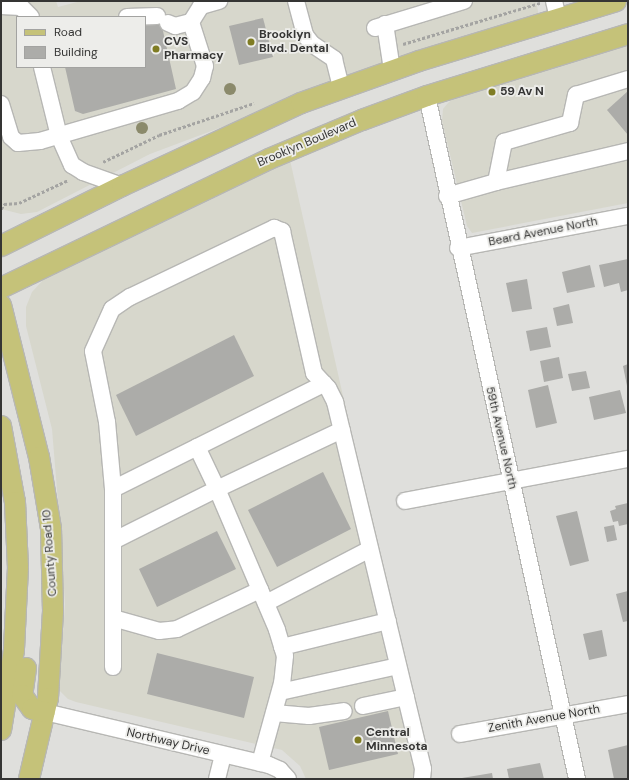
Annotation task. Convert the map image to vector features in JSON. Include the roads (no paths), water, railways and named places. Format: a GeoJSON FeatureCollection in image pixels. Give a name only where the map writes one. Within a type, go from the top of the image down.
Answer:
{"type":"FeatureCollection","features":[{"type":"Feature","properties":{"kind":"main road"},"geometry":{"type":"LineString","coordinates":[[1,246],[122,186],[301,103],[556,10],[616,1]]}},
{"type":"Feature","properties":{"kind":"main road","name":"Brooklyn Boulevard"},"geometry":{"type":"LineString","coordinates":[[1,288],[269,158],[427,96],[628,34]]}},
{"type":"Feature","properties":{"kind":"main road","name":"County Road 10"},"geometry":{"type":"LineString","coordinates":[[1,305],[39,457],[51,529],[53,610],[45,712],[29,779]]}},
{"type":"Feature","properties":{"kind":"main road"},"geometry":{"type":"LineString","coordinates":[[1,426],[3,449],[16,517],[18,567],[14,650],[1,730]]}},
{"type":"Feature","properties":{"kind":"main road"},"geometry":{"type":"LineString","coordinates":[[16,517],[32,557],[28,649],[22,695],[32,709],[45,712]]}},
{"type":"Feature","properties":{"kind":"street"},"geometry":{"type":"LineString","coordinates":[[146,18],[162,19],[175,26],[191,22],[201,6],[219,1]]}},
{"type":"Feature","properties":{"kind":"street"},"geometry":{"type":"LineString","coordinates":[[296,1],[305,35],[312,44],[334,59],[341,88]]}},
{"type":"Feature","properties":{"kind":"street"},"geometry":{"type":"LineString","coordinates":[[392,70],[380,26],[464,1]]}},
{"type":"Feature","properties":{"kind":"street"},"geometry":{"type":"LineString","coordinates":[[1,6],[20,7],[30,16]]}},
{"type":"Feature","properties":{"kind":"street"},"geometry":{"type":"LineString","coordinates":[[1,104],[11,137],[18,143],[59,136],[178,101],[193,92],[202,78],[205,66],[191,22]]}},
{"type":"Feature","properties":{"kind":"street"},"geometry":{"type":"LineString","coordinates":[[42,68],[59,136],[72,165],[82,172],[122,186]]}},
{"type":"Feature","properties":{"kind":"street"},"geometry":{"type":"LineString","coordinates":[[496,182],[504,142],[570,123],[576,95],[628,79]]}},
{"type":"Feature","properties":{"kind":"street","name":"59th Avenue North"},"geometry":{"type":"LineString","coordinates":[[427,96],[458,248],[577,779]]}},
{"type":"Feature","properties":{"kind":"street"},"geometry":{"type":"LineString","coordinates":[[447,196],[496,182],[628,151]]}},
{"type":"Feature","properties":{"kind":"street","name":"Beard Avenue North"},"geometry":{"type":"LineString","coordinates":[[458,248],[628,216]]}},
{"type":"Feature","properties":{"kind":"street"},"geometry":{"type":"LineString","coordinates":[[113,667],[113,489],[107,422],[93,351],[112,309],[130,296],[274,228],[282,230],[314,373],[324,384],[335,402],[423,769],[422,779]]}},
{"type":"Feature","properties":{"kind":"street"},"geometry":{"type":"LineString","coordinates":[[113,489],[324,384]]}},
{"type":"Feature","properties":{"kind":"street"},"geometry":{"type":"LineString","coordinates":[[113,541],[216,489],[342,430]]}},
{"type":"Feature","properties":{"kind":"street"},"geometry":{"type":"LineString","coordinates":[[198,447],[263,597],[285,656],[280,692],[260,763]]}},
{"type":"Feature","properties":{"kind":"street"},"geometry":{"type":"LineString","coordinates":[[405,501],[628,459]]}},
{"type":"Feature","properties":{"kind":"street"},"geometry":{"type":"LineString","coordinates":[[113,618],[159,631],[177,629],[263,597],[370,549]]}},
{"type":"Feature","properties":{"kind":"street"},"geometry":{"type":"LineString","coordinates":[[282,646],[388,622]]}},
{"type":"Feature","properties":{"kind":"street"},"geometry":{"type":"LineString","coordinates":[[280,692],[398,666]]}},
{"type":"Feature","properties":{"kind":"street"},"geometry":{"type":"LineString","coordinates":[[364,706],[406,697]]}},
{"type":"Feature","properties":{"kind":"street","name":"Zenith Avenue North"},"geometry":{"type":"LineString","coordinates":[[460,734],[628,704]]}},
{"type":"Feature","properties":{"kind":"street"},"geometry":{"type":"LineString","coordinates":[[274,713],[309,716],[344,710]]}},
{"type":"Feature","properties":{"kind":"street","name":"Northway Drive"},"geometry":{"type":"LineString","coordinates":[[45,712],[260,763],[280,770],[288,779]]}},
{"type":"Feature","properties":{"kind":"street"},"geometry":{"type":"LineString","coordinates":[[217,779],[223,755]]}},
{"type":"Feature","properties":{"kind":"place","name":"Brooklyn Blvd. Dental"},"geometry":{"type":"Point","coordinates":[251,42]}},
{"type":"Feature","properties":{"kind":"place","name":"CVS Pharmacy"},"geometry":{"type":"Point","coordinates":[156,49]}},
{"type":"Feature","properties":{"kind":"place","name":"59 Av N"},"geometry":{"type":"Point","coordinates":[492,92]}},
{"type":"Feature","properties":{"kind":"place","name":"Central Minnesota"},"geometry":{"type":"Point","coordinates":[358,740]}}]}
